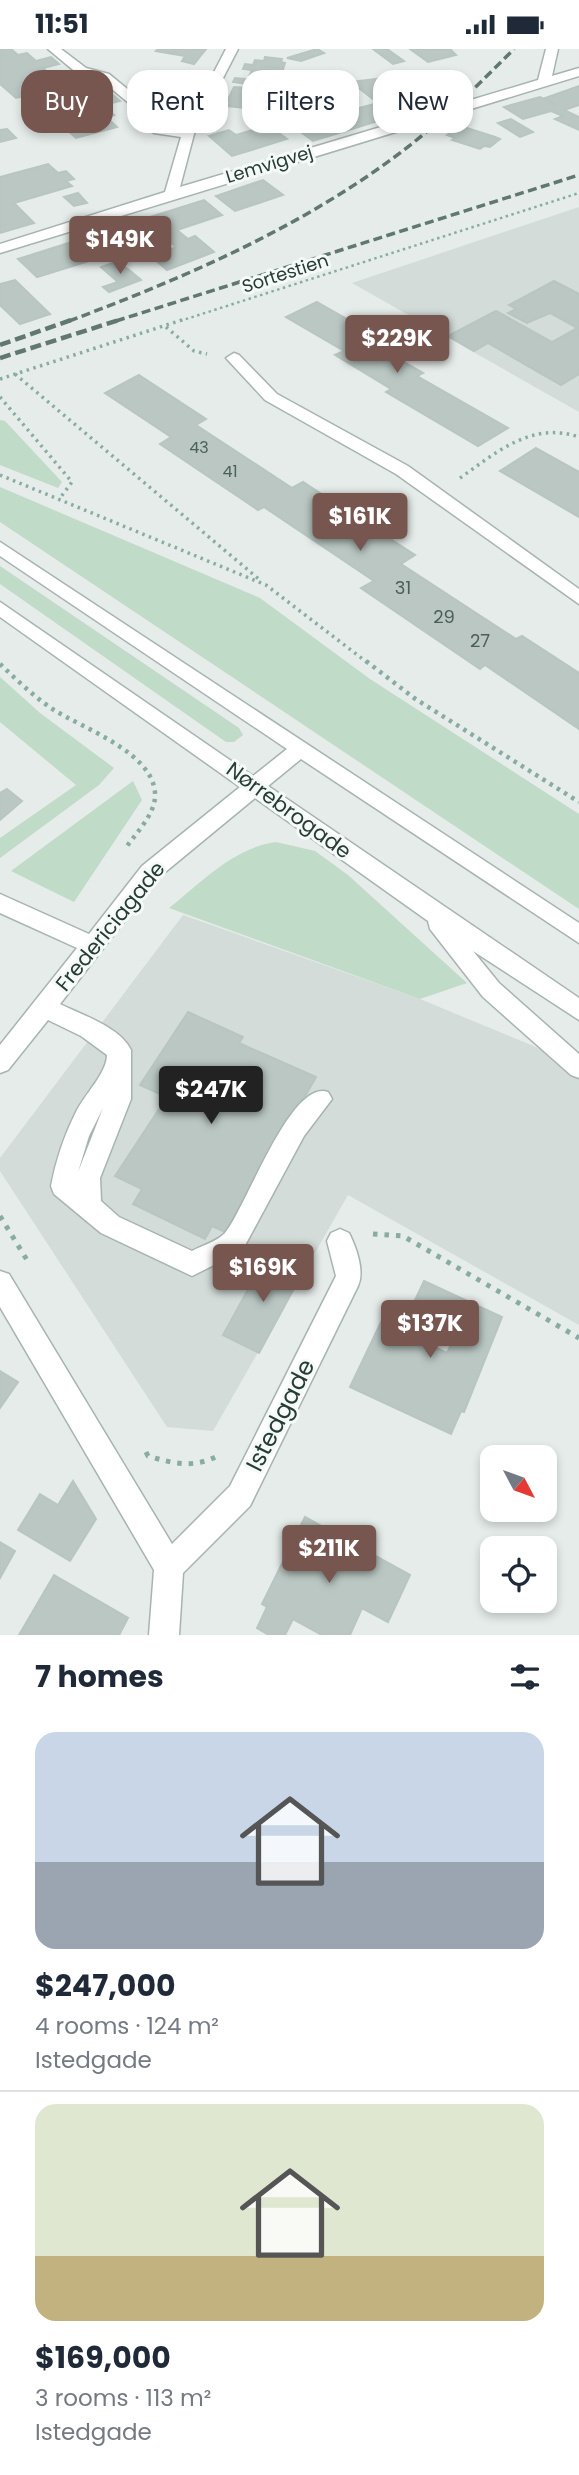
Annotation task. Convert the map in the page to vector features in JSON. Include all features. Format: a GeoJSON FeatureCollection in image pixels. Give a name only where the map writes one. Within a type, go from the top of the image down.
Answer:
{"type":"FeatureCollection","features":[{"type":"Feature","properties":{"kind":"street"},"geometry":{"type":"LineString","coordinates":[[54,49],[82,72],[104,77],[143,108],[140,119],[148,126],[188,134]]}},
{"type":"Feature","properties":{"kind":"street"},"geometry":{"type":"LineString","coordinates":[[171,194],[188,134],[232,49]]}},
{"type":"Feature","properties":{"kind":"street"},"geometry":{"type":"LineString","coordinates":[[544,82],[552,49]]}},
{"type":"Feature","properties":{"kind":"street","name":"Lemvigvej"},"geometry":{"type":"LineString","coordinates":[[0,249],[171,194],[579,72]]}},
{"type":"Feature","properties":{"kind":"street"},"geometry":{"type":"LineString","coordinates":[[234,358],[271,397],[401,470],[579,598]]}},
{"type":"Feature","properties":{"kind":"street"},"geometry":{"type":"LineString","coordinates":[[0,548],[299,750],[579,934]]}},
{"type":"Feature","properties":{"kind":"street","name":"Nørrebrogade"},"geometry":{"type":"LineString","coordinates":[[0,608],[426,908],[579,1010]]}},
{"type":"Feature","properties":{"kind":"street","name":"Fredericiagade"},"geometry":{"type":"LineString","coordinates":[[0,1063],[150,872],[299,750]]}},
{"type":"Feature","properties":{"kind":"street"},"geometry":{"type":"LineString","coordinates":[[0,903],[93,946]]}},
{"type":"Feature","properties":{"kind":"street"},"geometry":{"type":"LineString","coordinates":[[426,908],[491,990],[579,1068]]}},
{"type":"Feature","properties":{"kind":"street"},"geometry":{"type":"LineString","coordinates":[[44,1007],[89,1029],[120,1050],[119,1099],[88,1178],[88,1206],[110,1224],[192,1265],[233,1243],[295,1128],[320,1099]]}},
{"type":"Feature","properties":{"kind":"street","name":"Istedgade"},"geometry":{"type":"LineString","coordinates":[[169,1567],[240,1496],[349,1277],[340,1241]]}},
{"type":"Feature","properties":{"kind":"street"},"geometry":{"type":"LineString","coordinates":[[0,1283],[169,1567],[164,1635]]}},
{"type":"Feature","properties":{"kind":"path","name":"Sortestien"},"geometry":{"type":"LineString","coordinates":[[0,379],[579,193]]}},
{"type":"Feature","properties":{"kind":"path"},"geometry":{"type":"LineString","coordinates":[[165,326],[194,351],[234,358]]}},
{"type":"Feature","properties":{"kind":"path"},"geometry":{"type":"LineString","coordinates":[[16,374],[266,585],[415,698],[579,801]]}},
{"type":"Feature","properties":{"kind":"path"},"geometry":{"type":"LineString","coordinates":[[0,397],[72,482],[60,498]]}},
{"type":"Feature","properties":{"kind":"path"},"geometry":{"type":"LineString","coordinates":[[435,493],[522,438],[544,429],[568,431],[579,437]]}},
{"type":"Feature","properties":{"kind":"path"},"geometry":{"type":"LineString","coordinates":[[0,475],[266,585]]}},
{"type":"Feature","properties":{"kind":"path"},"geometry":{"type":"LineString","coordinates":[[0,664],[52,709],[131,755],[148,768],[155,785],[152,808],[121,855]]}},
{"type":"Feature","properties":{"kind":"path"},"geometry":{"type":"LineString","coordinates":[[0,1216],[28,1262]]}},
{"type":"Feature","properties":{"kind":"path"},"geometry":{"type":"LineString","coordinates":[[340,1241],[350,1232],[402,1236],[579,1338]]}},
{"type":"Feature","properties":{"kind":"path"},"geometry":{"type":"LineString","coordinates":[[141,1444],[148,1456],[182,1467],[206,1464],[233,1447]]}},
{"type":"Feature","properties":{"kind":"shaded area"},"geometry":{"type":"Polygon","coordinates":[[[579,207],[579,412],[352,283],[579,207]]]}},
{"type":"Feature","properties":{"kind":"shaded area"},"geometry":{"type":"Polygon","coordinates":[[[183,915],[420,999],[579,1065],[579,1325],[348,1195],[213,1431],[167,1427],[0,1171],[0,1158],[183,915]]]}},
{"type":"Feature","properties":{"kind":"green space"},"geometry":{"type":"Polygon","coordinates":[[[0,420],[5,421],[62,482],[58,488],[0,465],[0,420]]]}},
{"type":"Feature","properties":{"kind":"green space"},"geometry":{"type":"Polygon","coordinates":[[[0,487],[260,598],[370,679],[579,814],[579,909],[0,522],[0,487]]]}},
{"type":"Feature","properties":{"kind":"green space"},"geometry":{"type":"Polygon","coordinates":[[[0,566],[239,728],[243,735],[234,742],[226,742],[0,584],[0,566]]]}},
{"type":"Feature","properties":{"kind":"green space"},"geometry":{"type":"Polygon","coordinates":[[[0,677],[40,713],[114,768],[99,785],[0,858],[0,838],[76,785],[0,722],[0,677]]]}},
{"type":"Feature","properties":{"kind":"green space"},"geometry":{"type":"Polygon","coordinates":[[[133,781],[142,800],[74,902],[11,871],[133,781]]]}},
{"type":"Feature","properties":{"kind":"green space"},"geometry":{"type":"Polygon","coordinates":[[[276,842],[315,851],[348,875],[467,983],[420,999],[169,908],[232,859],[260,845],[276,842]]]}},
{"type":"Feature","properties":{"kind":"building"},"geometry":{"type":"Polygon","coordinates":[[[0,49],[11,49],[18,55],[27,53],[36,61],[51,57],[59,64],[43,68],[45,70],[21,70],[21,97],[16,98],[0,84],[0,49]]]}},
{"type":"Feature","properties":{"kind":"building"},"geometry":{"type":"Polygon","coordinates":[[[206,49],[194,64],[182,61],[185,56],[156,51],[206,49]]]}},
{"type":"Feature","properties":{"kind":"building"},"geometry":{"type":"Polygon","coordinates":[[[317,49],[324,53],[301,61],[287,58],[317,49]]]}},
{"type":"Feature","properties":{"kind":"building"},"geometry":{"type":"Polygon","coordinates":[[[373,49],[387,49],[404,61],[393,64],[373,49]]]}},
{"type":"Feature","properties":{"kind":"building"},"geometry":{"type":"Polygon","coordinates":[[[410,49],[450,49],[456,55],[428,62],[410,49]]]}},
{"type":"Feature","properties":{"kind":"building"},"geometry":{"type":"Polygon","coordinates":[[[265,57],[282,59],[281,62],[285,63],[283,70],[243,69],[245,64],[253,65],[255,60],[264,61],[265,57]]]}},
{"type":"Feature","properties":{"kind":"building"},"geometry":{"type":"Polygon","coordinates":[[[235,78],[242,79],[242,83],[233,82],[235,78]]]}},
{"type":"Feature","properties":{"kind":"building"},"geometry":{"type":"Polygon","coordinates":[[[373,79],[373,99],[359,88],[359,81],[373,79]]]}},
{"type":"Feature","properties":{"kind":"building"},"geometry":{"type":"Polygon","coordinates":[[[579,86],[579,105],[564,110],[579,117],[579,130],[555,119],[563,116],[551,111],[523,119],[504,107],[540,97],[554,104],[545,98],[579,86]]]}},
{"type":"Feature","properties":{"kind":"building"},"geometry":{"type":"Polygon","coordinates":[[[234,87],[242,88],[242,108],[228,106],[234,87]]]}},
{"type":"Feature","properties":{"kind":"building"},"geometry":{"type":"Polygon","coordinates":[[[373,104],[373,123],[359,127],[359,108],[373,104]]]}},
{"type":"Feature","properties":{"kind":"building"},"geometry":{"type":"Polygon","coordinates":[[[511,119],[533,132],[520,137],[498,123],[511,119]]]}},
{"type":"Feature","properties":{"kind":"building"},"geometry":{"type":"Polygon","coordinates":[[[7,129],[16,138],[0,142],[0,130],[7,129]]]}},
{"type":"Feature","properties":{"kind":"building"},"geometry":{"type":"Polygon","coordinates":[[[229,130],[236,135],[279,133],[287,139],[232,156],[209,136],[228,133],[229,130]]]}},
{"type":"Feature","properties":{"kind":"building"},"geometry":{"type":"Polygon","coordinates":[[[473,130],[500,139],[490,147],[484,146],[480,149],[452,140],[455,138],[447,135],[473,133],[473,130]]]}},
{"type":"Feature","properties":{"kind":"building"},"geometry":{"type":"Polygon","coordinates":[[[70,133],[95,133],[76,138],[70,133]]]}},
{"type":"Feature","properties":{"kind":"building"},"geometry":{"type":"Polygon","coordinates":[[[302,133],[339,133],[313,141],[302,133]]]}},
{"type":"Feature","properties":{"kind":"building"},"geometry":{"type":"Polygon","coordinates":[[[48,164],[58,173],[66,171],[74,179],[66,181],[72,186],[14,203],[34,223],[0,233],[0,177],[48,164]]]}},
{"type":"Feature","properties":{"kind":"building"},"geometry":{"type":"Polygon","coordinates":[[[263,180],[283,195],[235,211],[216,196],[263,180]]]}},
{"type":"Feature","properties":{"kind":"building"},"geometry":{"type":"Polygon","coordinates":[[[78,193],[87,203],[74,206],[64,197],[78,193]]]}},
{"type":"Feature","properties":{"kind":"building"},"geometry":{"type":"Polygon","coordinates":[[[204,200],[222,215],[177,230],[188,239],[195,236],[214,252],[167,270],[150,255],[154,254],[150,250],[163,245],[169,250],[176,247],[162,235],[102,255],[83,238],[204,200]]]}},
{"type":"Feature","properties":{"kind":"building"},"geometry":{"type":"Polygon","coordinates":[[[72,242],[92,260],[37,277],[18,259],[72,242]]]}},
{"type":"Feature","properties":{"kind":"building"},"geometry":{"type":"Polygon","coordinates":[[[115,262],[141,280],[109,292],[103,287],[118,282],[101,267],[115,262]]]}},
{"type":"Feature","properties":{"kind":"building"},"geometry":{"type":"Polygon","coordinates":[[[15,280],[50,314],[20,324],[0,305],[0,284],[15,280]]]}},
{"type":"Feature","properties":{"kind":"building"},"geometry":{"type":"Polygon","coordinates":[[[554,281],[579,294],[579,374],[561,385],[488,343],[474,351],[448,336],[496,311],[552,342],[577,328],[550,313],[527,323],[508,313],[516,309],[509,305],[554,281]]]}},
{"type":"Feature","properties":{"kind":"building"},"geometry":{"type":"Polygon","coordinates":[[[317,302],[375,335],[366,340],[423,373],[417,376],[508,428],[478,446],[386,392],[391,389],[335,355],[344,351],[286,317],[317,302]]]}},
{"type":"Feature","properties":{"kind":"building"},"geometry":{"type":"Polygon","coordinates":[[[139,375],[206,419],[196,425],[292,488],[303,482],[415,555],[401,564],[516,639],[522,636],[579,673],[579,729],[485,665],[480,669],[361,588],[374,581],[264,507],[258,510],[160,444],[171,437],[105,393],[139,375]]]}},
{"type":"Feature","properties":{"kind":"building"},"geometry":{"type":"Polygon","coordinates":[[[536,448],[579,472],[579,517],[500,471],[536,448]]]}},
{"type":"Feature","properties":{"kind":"building"},"geometry":{"type":"Polygon","coordinates":[[[7,789],[22,801],[0,820],[0,793],[7,789]]]}},
{"type":"Feature","properties":{"kind":"building"},"geometry":{"type":"Polygon","coordinates":[[[188,1012],[243,1037],[239,1043],[316,1077],[227,1233],[212,1226],[205,1239],[133,1204],[142,1189],[115,1176],[167,1097],[140,1085],[188,1012]]]}},
{"type":"Feature","properties":{"kind":"building"},"geometry":{"type":"Polygon","coordinates":[[[267,1255],[303,1272],[259,1353],[223,1335],[267,1255]]]}},
{"type":"Feature","properties":{"kind":"building"},"geometry":{"type":"Polygon","coordinates":[[[424,1281],[502,1317],[464,1412],[461,1411],[451,1434],[350,1387],[381,1322],[447,1353],[454,1338],[407,1317],[424,1281]]]}},
{"type":"Feature","properties":{"kind":"building"},"geometry":{"type":"Polygon","coordinates":[[[0,1371],[18,1382],[0,1408],[0,1371]]]}},
{"type":"Feature","properties":{"kind":"building"},"geometry":{"type":"Polygon","coordinates":[[[73,1481],[96,1519],[70,1561],[18,1530],[40,1494],[58,1505],[73,1481]]]}},
{"type":"Feature","properties":{"kind":"building"},"geometry":{"type":"Polygon","coordinates":[[[305,1517],[410,1575],[388,1622],[362,1608],[350,1635],[322,1635],[293,1619],[285,1635],[269,1635],[257,1628],[267,1607],[262,1604],[305,1517]]]}},
{"type":"Feature","properties":{"kind":"building"},"geometry":{"type":"Polygon","coordinates":[[[0,1542],[15,1551],[0,1578],[0,1542]]]}},
{"type":"Feature","properties":{"kind":"building"},"geometry":{"type":"Polygon","coordinates":[[[54,1575],[128,1618],[119,1635],[19,1635],[54,1575]]]}},
{"type":"Feature","properties":{"kind":"railway"},"geometry":{"type":"LineString","coordinates":[[69,321],[200,268],[326,203],[419,138],[514,49]]}},
{"type":"Feature","properties":{"kind":"railway"},"geometry":{"type":"LineString","coordinates":[[116,321],[579,175]]}},
{"type":"Feature","properties":{"kind":"railway"},"geometry":{"type":"LineString","coordinates":[[0,345],[74,319]]}},
{"type":"Feature","properties":{"kind":"railway"},"geometry":{"type":"LineString","coordinates":[[0,358],[122,319]]}}]}
